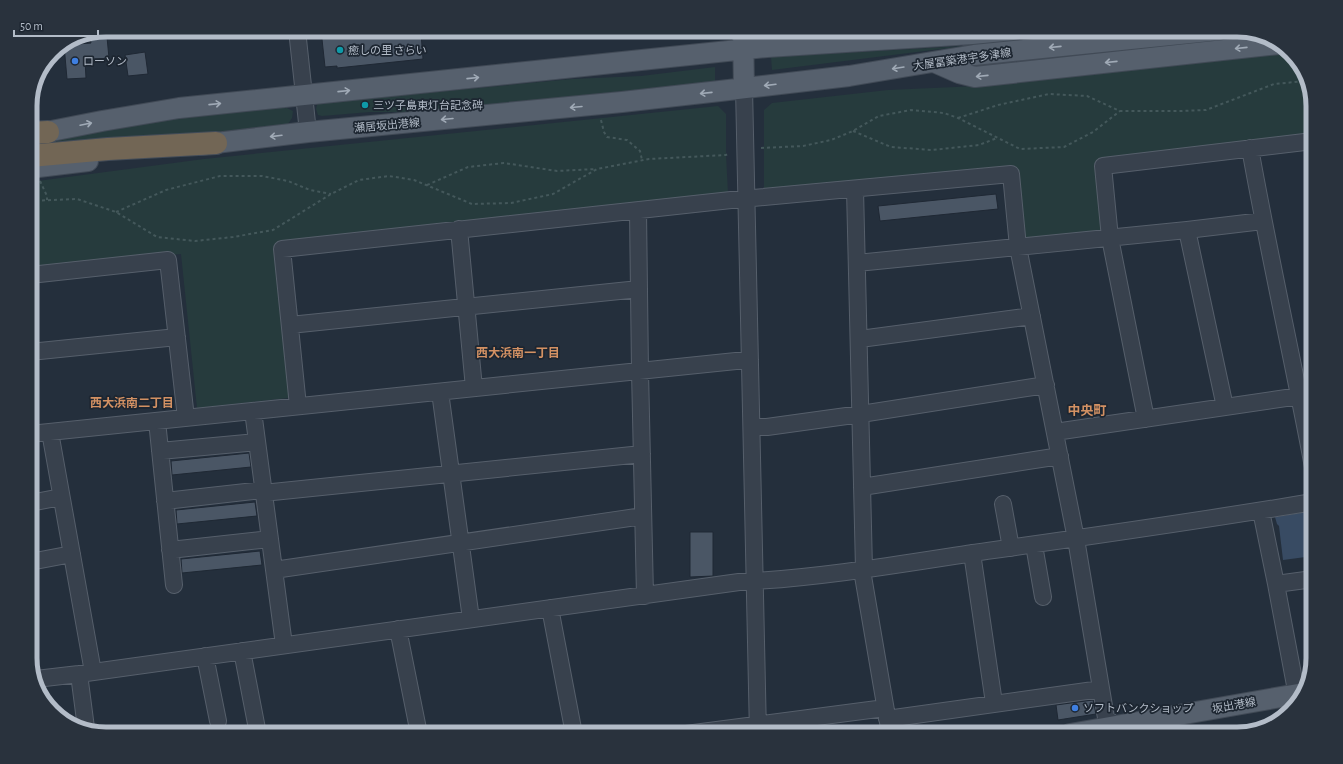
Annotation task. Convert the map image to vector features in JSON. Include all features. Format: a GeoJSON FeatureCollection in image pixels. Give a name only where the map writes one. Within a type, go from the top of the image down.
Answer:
{"type":"FeatureCollection","features":[{"type":"Feature","properties":{"kind":"highway"},"geometry":{"type":"LineString","coordinates":[[37,155],[108,149],[216,143]]}},
{"type":"Feature","properties":{"kind":"main road"},"geometry":{"type":"LineString","coordinates":[[743,37],[744,88]]}},
{"type":"Feature","properties":{"kind":"main road"},"geometry":{"type":"LineString","coordinates":[[846,41],[866,37]]}},
{"type":"Feature","properties":{"kind":"main road","name":"大屋冨築港宇多津線"},"geometry":{"type":"LineString","coordinates":[[743,50],[846,41],[918,37]]}},
{"type":"Feature","properties":{"kind":"main road","name":"大屋冨築港宇多津線"},"geometry":{"type":"LineString","coordinates":[[744,88],[850,76],[974,55],[1150,37]]}},
{"type":"Feature","properties":{"kind":"main road"},"geometry":{"type":"LineString","coordinates":[[934,62],[959,73],[975,77],[1270,45]]}},
{"type":"Feature","properties":{"kind":"main road"},"geometry":{"type":"LineString","coordinates":[[37,133],[179,108],[743,50]]}},
{"type":"Feature","properties":{"kind":"main road","name":"瀬居坂出港線"},"geometry":{"type":"LineString","coordinates":[[37,173],[216,143],[308,132],[614,103],[744,88]]}},
{"type":"Feature","properties":{"kind":"main road"},"geometry":{"type":"LineString","coordinates":[[37,149],[108,143],[216,143]]}},
{"type":"Feature","properties":{"kind":"main road","name":"坂出港線"},"geometry":{"type":"LineString","coordinates":[[1139,727],[1294,697]]}},
{"type":"Feature","properties":{"kind":"street"},"geometry":{"type":"LineString","coordinates":[[298,37],[308,132]]}},
{"type":"Feature","properties":{"kind":"street"},"geometry":{"type":"LineString","coordinates":[[744,88],[758,727]]}},
{"type":"Feature","properties":{"kind":"street"},"geometry":{"type":"LineString","coordinates":[[1146,418],[1110,238],[1102,166],[1306,142]]}},
{"type":"Feature","properties":{"kind":"street"},"geometry":{"type":"LineString","coordinates":[[1055,432],[1306,395],[1263,221],[1250,148]]}},
{"type":"Feature","properties":{"kind":"street"},"geometry":{"type":"LineString","coordinates":[[298,406],[282,249],[746,199],[1011,174],[1018,247],[1076,539],[1106,718],[1114,727]]}},
{"type":"Feature","properties":{"kind":"street"},"geometry":{"type":"LineString","coordinates":[[855,189],[860,339],[863,576],[887,721]]}},
{"type":"Feature","properties":{"kind":"street"},"geometry":{"type":"LineString","coordinates":[[638,211],[645,596]]}},
{"type":"Feature","properties":{"kind":"street"},"geometry":{"type":"LineString","coordinates":[[858,263],[1263,221]]}},
{"type":"Feature","properties":{"kind":"street"},"geometry":{"type":"LineString","coordinates":[[459,229],[474,388]]}},
{"type":"Feature","properties":{"kind":"street"},"geometry":{"type":"LineString","coordinates":[[1187,230],[1225,407]]}},
{"type":"Feature","properties":{"kind":"street"},"geometry":{"type":"LineString","coordinates":[[37,274],[168,260],[186,418]]}},
{"type":"Feature","properties":{"kind":"street"},"geometry":{"type":"LineString","coordinates":[[290,325],[639,289]]}},
{"type":"Feature","properties":{"kind":"street"},"geometry":{"type":"LineString","coordinates":[[860,339],[1032,316]]}},
{"type":"Feature","properties":{"kind":"street"},"geometry":{"type":"LineString","coordinates":[[37,351],[177,337]]}},
{"type":"Feature","properties":{"kind":"street"},"geometry":{"type":"LineString","coordinates":[[37,433],[750,360]]}},
{"type":"Feature","properties":{"kind":"street"},"geometry":{"type":"LineString","coordinates":[[752,427],[767,427],[861,414],[1046,385]]}},
{"type":"Feature","properties":{"kind":"street"},"geometry":{"type":"LineString","coordinates":[[440,392],[471,619]]}},
{"type":"Feature","properties":{"kind":"street"},"geometry":{"type":"LineString","coordinates":[[252,411],[284,645]]}},
{"type":"Feature","properties":{"kind":"street"},"geometry":{"type":"LineString","coordinates":[[157,421],[174,585]]}},
{"type":"Feature","properties":{"kind":"street"},"geometry":{"type":"LineString","coordinates":[[50,432],[72,554],[86,673],[86,724]]}},
{"type":"Feature","properties":{"kind":"street"},"geometry":{"type":"LineString","coordinates":[[160,451],[256,442]]}},
{"type":"Feature","properties":{"kind":"street"},"geometry":{"type":"LineString","coordinates":[[165,501],[642,454]]}},
{"type":"Feature","properties":{"kind":"street"},"geometry":{"type":"LineString","coordinates":[[862,487],[1060,456]]}},
{"type":"Feature","properties":{"kind":"street"},"geometry":{"type":"LineString","coordinates":[[37,502],[61,497]]}},
{"type":"Feature","properties":{"kind":"street"},"geometry":{"type":"LineString","coordinates":[[40,678],[739,582],[864,569],[1076,539],[1306,503]]}},
{"type":"Feature","properties":{"kind":"street"},"geometry":{"type":"LineString","coordinates":[[1003,504],[1011,548]]}},
{"type":"Feature","properties":{"kind":"street"},"geometry":{"type":"LineString","coordinates":[[1260,511],[1298,690]]}},
{"type":"Feature","properties":{"kind":"street"},"geometry":{"type":"LineString","coordinates":[[274,570],[643,516]]}},
{"type":"Feature","properties":{"kind":"street"},"geometry":{"type":"LineString","coordinates":[[170,550],[270,539]]}},
{"type":"Feature","properties":{"kind":"street"},"geometry":{"type":"LineString","coordinates":[[1034,545],[1043,597]]}},
{"type":"Feature","properties":{"kind":"street"},"geometry":{"type":"LineString","coordinates":[[37,561],[72,554]]}},
{"type":"Feature","properties":{"kind":"street"},"geometry":{"type":"LineString","coordinates":[[972,554],[994,704]]}},
{"type":"Feature","properties":{"kind":"street"},"geometry":{"type":"LineString","coordinates":[[1276,584],[1306,580]]}},
{"type":"Feature","properties":{"kind":"street"},"geometry":{"type":"LineString","coordinates":[[550,608],[573,727]]}},
{"type":"Feature","properties":{"kind":"street"},"geometry":{"type":"LineString","coordinates":[[398,629],[417,727]]}},
{"type":"Feature","properties":{"kind":"street"},"geometry":{"type":"LineString","coordinates":[[242,651],[257,727]]}},
{"type":"Feature","properties":{"kind":"street"},"geometry":{"type":"LineString","coordinates":[[205,656],[218,722]]}},
{"type":"Feature","properties":{"kind":"street"},"geometry":{"type":"LineString","coordinates":[[790,727],[887,721],[1101,689]]}},
{"type":"Feature","properties":{"kind":"path"},"geometry":{"type":"LineString","coordinates":[[958,118],[998,105],[1049,94],[1086,96],[1120,111],[1206,110],[1274,84],[1301,81]]}},
{"type":"Feature","properties":{"kind":"path"},"geometry":{"type":"LineString","coordinates":[[761,148],[803,146],[830,140],[853,131],[879,116],[911,110],[944,113],[958,118],[1020,149],[1064,147],[1093,132],[1120,111]]}},
{"type":"Feature","properties":{"kind":"path"},"geometry":{"type":"LineString","coordinates":[[600,114],[604,132],[607,137],[627,140],[640,151],[642,160]]}},
{"type":"Feature","properties":{"kind":"path"},"geometry":{"type":"LineString","coordinates":[[853,131],[891,147],[932,150],[979,145],[998,138]]}},
{"type":"Feature","properties":{"kind":"path"},"geometry":{"type":"LineString","coordinates":[[426,185],[468,167],[504,163],[557,171],[597,169],[642,160],[726,155],[729,153]]}},
{"type":"Feature","properties":{"kind":"path"},"geometry":{"type":"LineString","coordinates":[[37,201],[77,199],[116,212],[158,237],[195,240],[233,237],[273,230],[331,194],[359,180],[388,176],[414,180],[472,204],[511,203],[553,194],[597,169]]}},
{"type":"Feature","properties":{"kind":"path"},"geometry":{"type":"LineString","coordinates":[[116,212],[166,190],[220,176],[262,176],[288,181],[310,190],[331,194]]}},
{"type":"Feature","properties":{"kind":"path"},"geometry":{"type":"LineString","coordinates":[[37,177],[46,193],[47,200]]}},
{"type":"Feature","properties":{"kind":"green space"},"geometry":{"type":"Polygon","coordinates":[[[965,46],[772,70],[771,57],[965,46]]]}},
{"type":"Feature","properties":{"kind":"green space"},"geometry":{"type":"Polygon","coordinates":[[[1282,54],[1299,75],[1305,93],[1306,136],[1097,159],[1104,226],[1102,230],[1028,238],[1024,235],[1016,168],[768,192],[764,189],[764,110],[772,103],[888,90],[978,86],[1282,54]]]}},
{"type":"Feature","properties":{"kind":"green space"},"geometry":{"type":"Polygon","coordinates":[[[715,67],[715,82],[420,112],[370,112],[322,116],[318,115],[316,109],[317,105],[320,103],[572,79],[641,76],[715,67]]]}},
{"type":"Feature","properties":{"kind":"green space"},"geometry":{"type":"Polygon","coordinates":[[[718,106],[726,114],[728,193],[725,196],[276,243],[291,394],[288,398],[197,408],[181,254],[37,267],[37,181],[204,159],[718,106]]]}},
{"type":"Feature","properties":{"kind":"green space"},"geometry":{"type":"Polygon","coordinates":[[[285,107],[293,111],[292,118],[288,124],[164,138],[115,137],[37,144],[114,129],[167,120],[285,107]]]}},
{"type":"Feature","properties":{"kind":"water"},"geometry":{"type":"Polygon","coordinates":[[[1306,512],[1306,557],[1283,560],[1279,526],[1275,517],[1306,512]]]}},
{"type":"Feature","properties":{"kind":"building"},"geometry":{"type":"Polygon","coordinates":[[[107,37],[109,58],[85,60],[86,78],[67,79],[65,51],[76,44],[91,43],[90,40],[107,37]]]}},
{"type":"Feature","properties":{"kind":"building","name":"癒しの里 さらい"},"geometry":{"type":"Polygon","coordinates":[[[322,37],[421,37],[423,59],[337,68],[337,66],[325,67],[322,37]]]}},
{"type":"Feature","properties":{"kind":"building"},"geometry":{"type":"Polygon","coordinates":[[[145,52],[148,74],[128,76],[125,55],[145,52]]]}},
{"type":"Feature","properties":{"kind":"building"},"geometry":{"type":"Polygon","coordinates":[[[996,194],[998,209],[880,221],[878,206],[996,194]]]}},
{"type":"Feature","properties":{"kind":"building"},"geometry":{"type":"Polygon","coordinates":[[[249,453],[251,467],[172,475],[171,461],[249,453]]]}},
{"type":"Feature","properties":{"kind":"building"},"geometry":{"type":"Polygon","coordinates":[[[255,502],[257,516],[177,524],[176,510],[255,502]]]}},
{"type":"Feature","properties":{"kind":"building"},"geometry":{"type":"Polygon","coordinates":[[[690,532],[713,532],[713,576],[690,577],[690,532]]]}},
{"type":"Feature","properties":{"kind":"building"},"geometry":{"type":"Polygon","coordinates":[[[260,551],[262,565],[182,573],[181,559],[260,551]]]}},
{"type":"Feature","properties":{"kind":"building","name":"ソフトバンクショップ"},"geometry":{"type":"Polygon","coordinates":[[[1093,700],[1096,714],[1058,720],[1056,705],[1093,700]]]}},
{"type":"Feature","properties":{"kind":"place","name":"癒しの里 さらい"},"geometry":{"type":"Point","coordinates":[340,50]}},
{"type":"Feature","properties":{"kind":"place","name":"ローソン"},"geometry":{"type":"Point","coordinates":[75,61]}},
{"type":"Feature","properties":{"kind":"place","name":"三ツ子島東灯台記念碑"},"geometry":{"type":"Point","coordinates":[365,105]}},
{"type":"Feature","properties":{"kind":"place","name":"ソフトバンクショップ"},"geometry":{"type":"Point","coordinates":[1075,708]}},
{"type":"Feature","properties":{"kind":"district","name":"西大浜南一丁目"},"geometry":{"type":"Point","coordinates":[518,353]}},
{"type":"Feature","properties":{"kind":"district","name":"西大浜南二丁目"},"geometry":{"type":"Point","coordinates":[132,403]}},
{"type":"Feature","properties":{"kind":"district","name":"中央町"},"geometry":{"type":"Point","coordinates":[1087,410]}}]}
